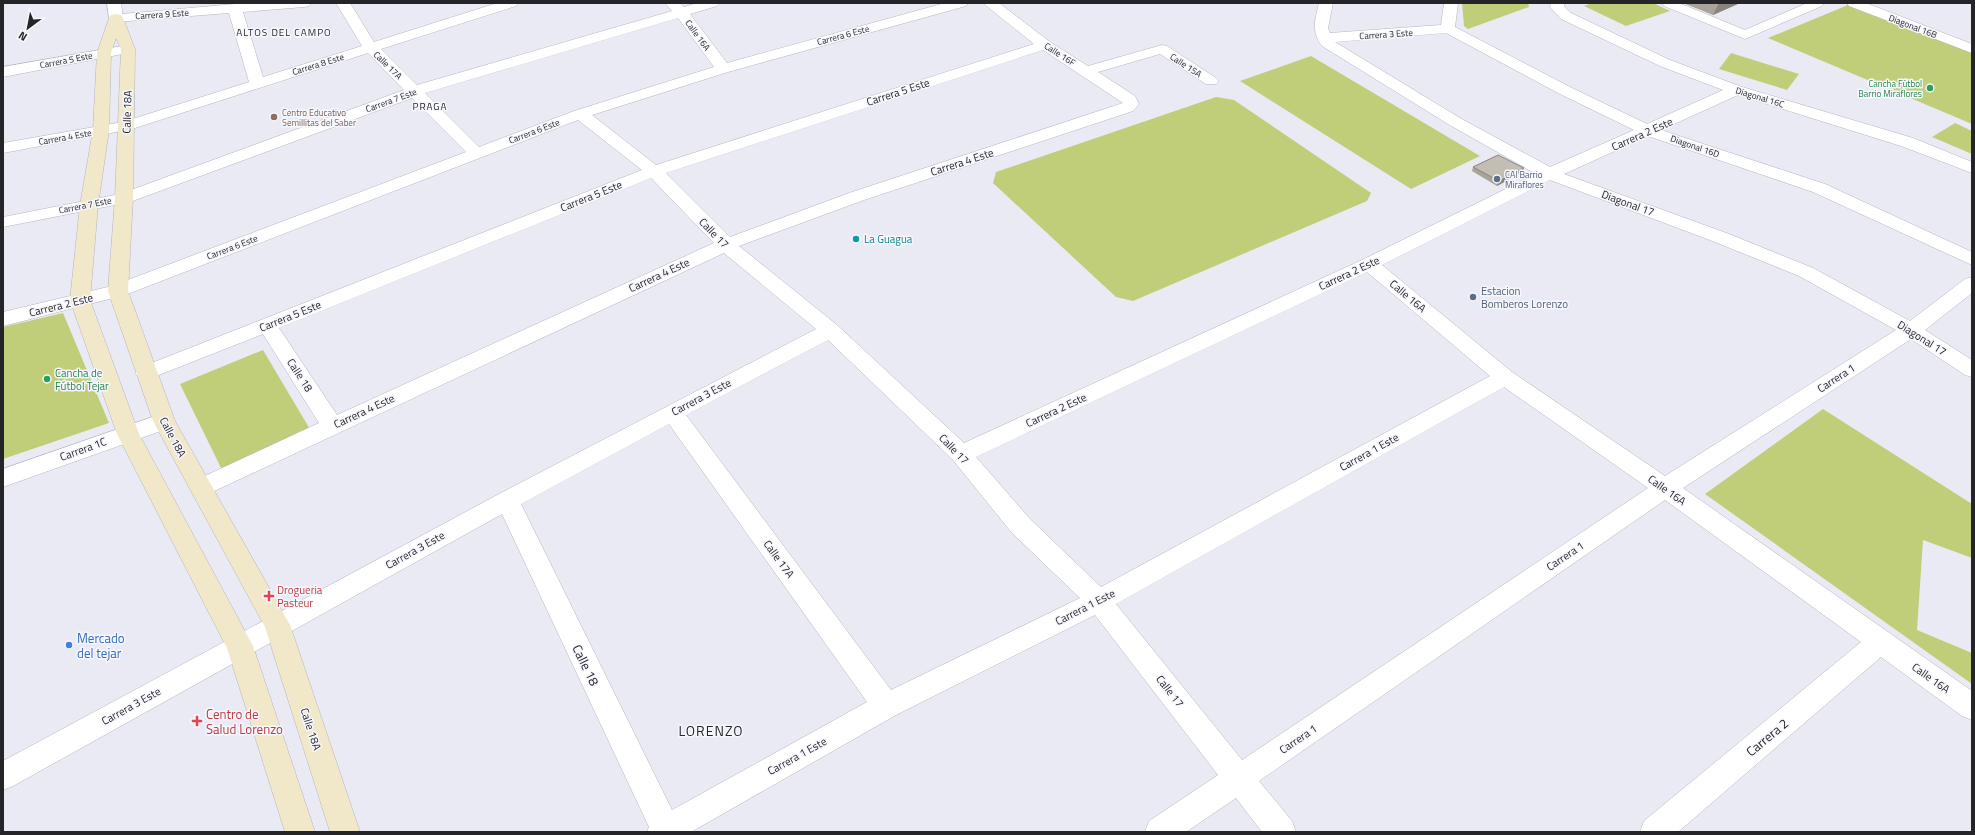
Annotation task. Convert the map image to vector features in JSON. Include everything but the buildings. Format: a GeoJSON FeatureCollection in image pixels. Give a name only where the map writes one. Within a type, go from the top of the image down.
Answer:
{"type":"FeatureCollection","features":[{"type":"Feature","properties":{"kind":"main road","name":"Calle 18A"},"geometry":{"type":"LineString","coordinates":[[115,10],[128,49],[124,198],[118,291],[164,421],[277,625],[344,832]]}},
{"type":"Feature","properties":{"kind":"main road"},"geometry":{"type":"LineString","coordinates":[[115,10],[104,53],[101,130],[89,205],[80,300],[128,434],[240,646],[300,832]]}},
{"type":"Feature","properties":{"kind":"street","name":"Carrera 9 Este"},"geometry":{"type":"LineString","coordinates":[[115,10],[235,8],[304,3]]}},
{"type":"Feature","properties":{"kind":"street","name":"Calle 17A"},"geometry":{"type":"LineString","coordinates":[[343,3],[370,47],[477,154]]}},
{"type":"Feature","properties":{"kind":"street","name":"Carrera 8 Este"},"geometry":{"type":"LineString","coordinates":[[126,126],[370,47],[466,9],[511,3]]}},
{"type":"Feature","properties":{"kind":"street","name":"Carrera 7 Este"},"geometry":{"type":"LineString","coordinates":[[3,222],[124,198],[415,91],[677,8],[712,3]]}},
{"type":"Feature","properties":{"kind":"street","name":"Carrera 6 Este"},"geometry":{"type":"LineString","coordinates":[[118,291],[580,114],[723,68],[961,3]]}},
{"type":"Feature","properties":{"kind":"street","name":"Calle 16F"},"geometry":{"type":"LineString","coordinates":[[990,3],[1045,45],[1129,99],[1131,104]]}},
{"type":"Feature","properties":{"kind":"street"},"geometry":{"type":"LineString","coordinates":[[1324,38],[1321,28],[1326,3]]}},
{"type":"Feature","properties":{"kind":"street"},"geometry":{"type":"LineString","coordinates":[[1448,29],[1451,3]]}},
{"type":"Feature","properties":{"kind":"street"},"geometry":{"type":"LineString","coordinates":[[1668,3],[1745,35],[1818,3]]}},
{"type":"Feature","properties":{"kind":"street","name":"Diagonal 16B"},"geometry":{"type":"LineString","coordinates":[[1854,3],[1972,49]]}},
{"type":"Feature","properties":{"kind":"street","name":"Diagonal 16C"},"geometry":{"type":"LineString","coordinates":[[1558,5],[1566,16],[1665,63],[1738,90],[1907,142],[1972,168]]}},
{"type":"Feature","properties":{"kind":"street"},"geometry":{"type":"LineString","coordinates":[[235,8],[257,83]]}},
{"type":"Feature","properties":{"kind":"street","name":"Calle 16A"},"geometry":{"type":"LineString","coordinates":[[677,8],[723,68]]}},
{"type":"Feature","properties":{"kind":"street","name":"Carrera 3 Este"},"geometry":{"type":"LineString","coordinates":[[1324,38],[1448,29]]}},
{"type":"Feature","properties":{"kind":"street","name":"Diagonal 16D"},"geometry":{"type":"LineString","coordinates":[[1448,29],[1566,91],[1649,131],[1819,188],[1972,259]]}},
{"type":"Feature","properties":{"kind":"street","name":"Diagonal 17"},"geometry":{"type":"LineString","coordinates":[[1324,38],[1327,43],[1454,122],[1549,174],[1722,238],[1806,272],[1911,330],[1972,370]]}},
{"type":"Feature","properties":{"kind":"street","name":"Carrera 5 Este"},"geometry":{"type":"LineString","coordinates":[[146,373],[654,171],[1045,45]]}},
{"type":"Feature","properties":{"kind":"street","name":"Carrera 5 Este"},"geometry":{"type":"LineString","coordinates":[[3,72],[128,49]]}},
{"type":"Feature","properties":{"kind":"street","name":"Calle 15A"},"geometry":{"type":"LineString","coordinates":[[1086,71],[1162,49],[1211,81]]}},
{"type":"Feature","properties":{"kind":"street","name":"Carrera 2 Este"},"geometry":{"type":"LineString","coordinates":[[961,454],[1369,264],[1549,174],[1649,131],[1738,90]]}},
{"type":"Feature","properties":{"kind":"street","name":"Carrera 4 Este"},"geometry":{"type":"LineString","coordinates":[[202,488],[332,426],[725,244],[858,196],[1119,110],[1131,104]]}},
{"type":"Feature","properties":{"kind":"street","name":"Calle 17"},"geometry":{"type":"LineString","coordinates":[[580,114],[654,171],[725,244],[830,330],[961,454],[1021,526],[1099,601],[1281,832]]}},
{"type":"Feature","properties":{"kind":"street","name":"Carrera 4 Este"},"geometry":{"type":"LineString","coordinates":[[3,148],[126,126]]}},
{"type":"Feature","properties":{"kind":"street","name":"Calle 16A"},"geometry":{"type":"LineString","coordinates":[[1369,264],[1506,377],[1665,488],[1972,707]]}},
{"type":"Feature","properties":{"kind":"street","name":"Carrera 1"},"geometry":{"type":"LineString","coordinates":[[1160,832],[1665,488],[1911,330],[1972,283]]}},
{"type":"Feature","properties":{"kind":"street","name":"Carrera 2 Este"},"geometry":{"type":"LineString","coordinates":[[3,319],[118,291]]}},
{"type":"Feature","properties":{"kind":"street","name":"Calle 18"},"geometry":{"type":"LineString","coordinates":[[267,325],[332,426]]}},
{"type":"Feature","properties":{"kind":"street","name":"Carrera 3 Este"},"geometry":{"type":"LineString","coordinates":[[3,776],[507,500],[830,330]]}},
{"type":"Feature","properties":{"kind":"street","name":"Carrera 1 Este"},"geometry":{"type":"LineString","coordinates":[[664,831],[886,706],[1099,601],[1506,377]]}},
{"type":"Feature","properties":{"kind":"street","name":"Calle 17A"},"geometry":{"type":"LineString","coordinates":[[672,412],[886,706]]}},
{"type":"Feature","properties":{"kind":"street","name":"Carrera 1C"},"geometry":{"type":"LineString","coordinates":[[3,478],[164,421]]}},
{"type":"Feature","properties":{"kind":"street","name":"Calle 18"},"geometry":{"type":"LineString","coordinates":[[507,500],[664,831]]}},
{"type":"Feature","properties":{"kind":"street","name":"Carrera 2"},"geometry":{"type":"LineString","coordinates":[[1655,832],[1880,642]]}},
{"type":"Feature","properties":{"kind":"green space"},"geometry":{"type":"Polygon","coordinates":[[[1462,3],[1528,3],[1529,7],[1468,29],[1464,26],[1462,3]]]}},
{"type":"Feature","properties":{"kind":"green space"},"geometry":{"type":"Polygon","coordinates":[[[1592,3],[1653,3],[1670,11],[1626,26],[1584,6],[1592,3]]]}},
{"type":"Feature","properties":{"kind":"green space","name":"Cancha Fútbol Barrio Miraflores"},"geometry":{"type":"Polygon","coordinates":[[[1848,5],[1972,53],[1972,124],[1768,38],[1848,5]]]}},
{"type":"Feature","properties":{"kind":"green space"},"geometry":{"type":"Polygon","coordinates":[[[1731,53],[1799,74],[1787,90],[1719,69],[1731,53]]]}},
{"type":"Feature","properties":{"kind":"green space"},"geometry":{"type":"Polygon","coordinates":[[[1311,56],[1480,156],[1411,189],[1240,81],[1311,56]]]}},
{"type":"Feature","properties":{"kind":"green space"},"geometry":{"type":"Polygon","coordinates":[[[1216,97],[1234,100],[1371,193],[1367,201],[1133,301],[1116,297],[993,183],[996,172],[1216,97]]]}},
{"type":"Feature","properties":{"kind":"green space"},"geometry":{"type":"Polygon","coordinates":[[[1955,123],[1972,131],[1972,154],[1932,137],[1955,123]]]}},
{"type":"Feature","properties":{"kind":"green space","name":"Cancha de Fútbol Tejar"},"geometry":{"type":"Polygon","coordinates":[[[63,313],[109,423],[3,459],[3,327],[63,313]]]}},
{"type":"Feature","properties":{"kind":"green space"},"geometry":{"type":"Polygon","coordinates":[[[263,350],[311,431],[223,472],[180,384],[263,350]]]}},
{"type":"Feature","properties":{"kind":"green space"},"geometry":{"type":"Polygon","coordinates":[[[1823,409],[1972,504],[1972,558],[1923,540],[1917,630],[1972,653],[1972,684],[1705,494],[1823,409]]]}},
{"type":"Feature","properties":{"kind":"place","name":"Cancha Fútbol Barrio Miraflores"},"geometry":{"type":"Point","coordinates":[1930,88]}},
{"type":"Feature","properties":{"kind":"place","name":"Centro Educativo Semillitas del Saber"},"geometry":{"type":"Point","coordinates":[274,117]}},
{"type":"Feature","properties":{"kind":"place","name":"CAI Barrio Miraflores"},"geometry":{"type":"Point","coordinates":[1497,179]}},
{"type":"Feature","properties":{"kind":"place","name":"La Guagua"},"geometry":{"type":"Point","coordinates":[856,239]}},
{"type":"Feature","properties":{"kind":"place","name":"Estacion Bomberos Lorenzo"},"geometry":{"type":"Point","coordinates":[1473,297]}},
{"type":"Feature","properties":{"kind":"place","name":"Cancha de Fútbol Tejar"},"geometry":{"type":"Point","coordinates":[47,379]}},
{"type":"Feature","properties":{"kind":"place","name":"Drogueria Pasteur"},"geometry":{"type":"Point","coordinates":[269,596]}},
{"type":"Feature","properties":{"kind":"place","name":"Mercado del tejar"},"geometry":{"type":"Point","coordinates":[69,645]}},
{"type":"Feature","properties":{"kind":"place","name":"Centro de Salud Lorenzo"},"geometry":{"type":"Point","coordinates":[197,721]}},
{"type":"Feature","properties":{"kind":"district","name":"ALTOS DEL CAMPO"},"geometry":{"type":"Point","coordinates":[284,32]}},
{"type":"Feature","properties":{"kind":"district","name":"PRAGA"},"geometry":{"type":"Point","coordinates":[430,106]}},
{"type":"Feature","properties":{"kind":"district","name":"LORENZO"},"geometry":{"type":"Point","coordinates":[711,730]}}]}
